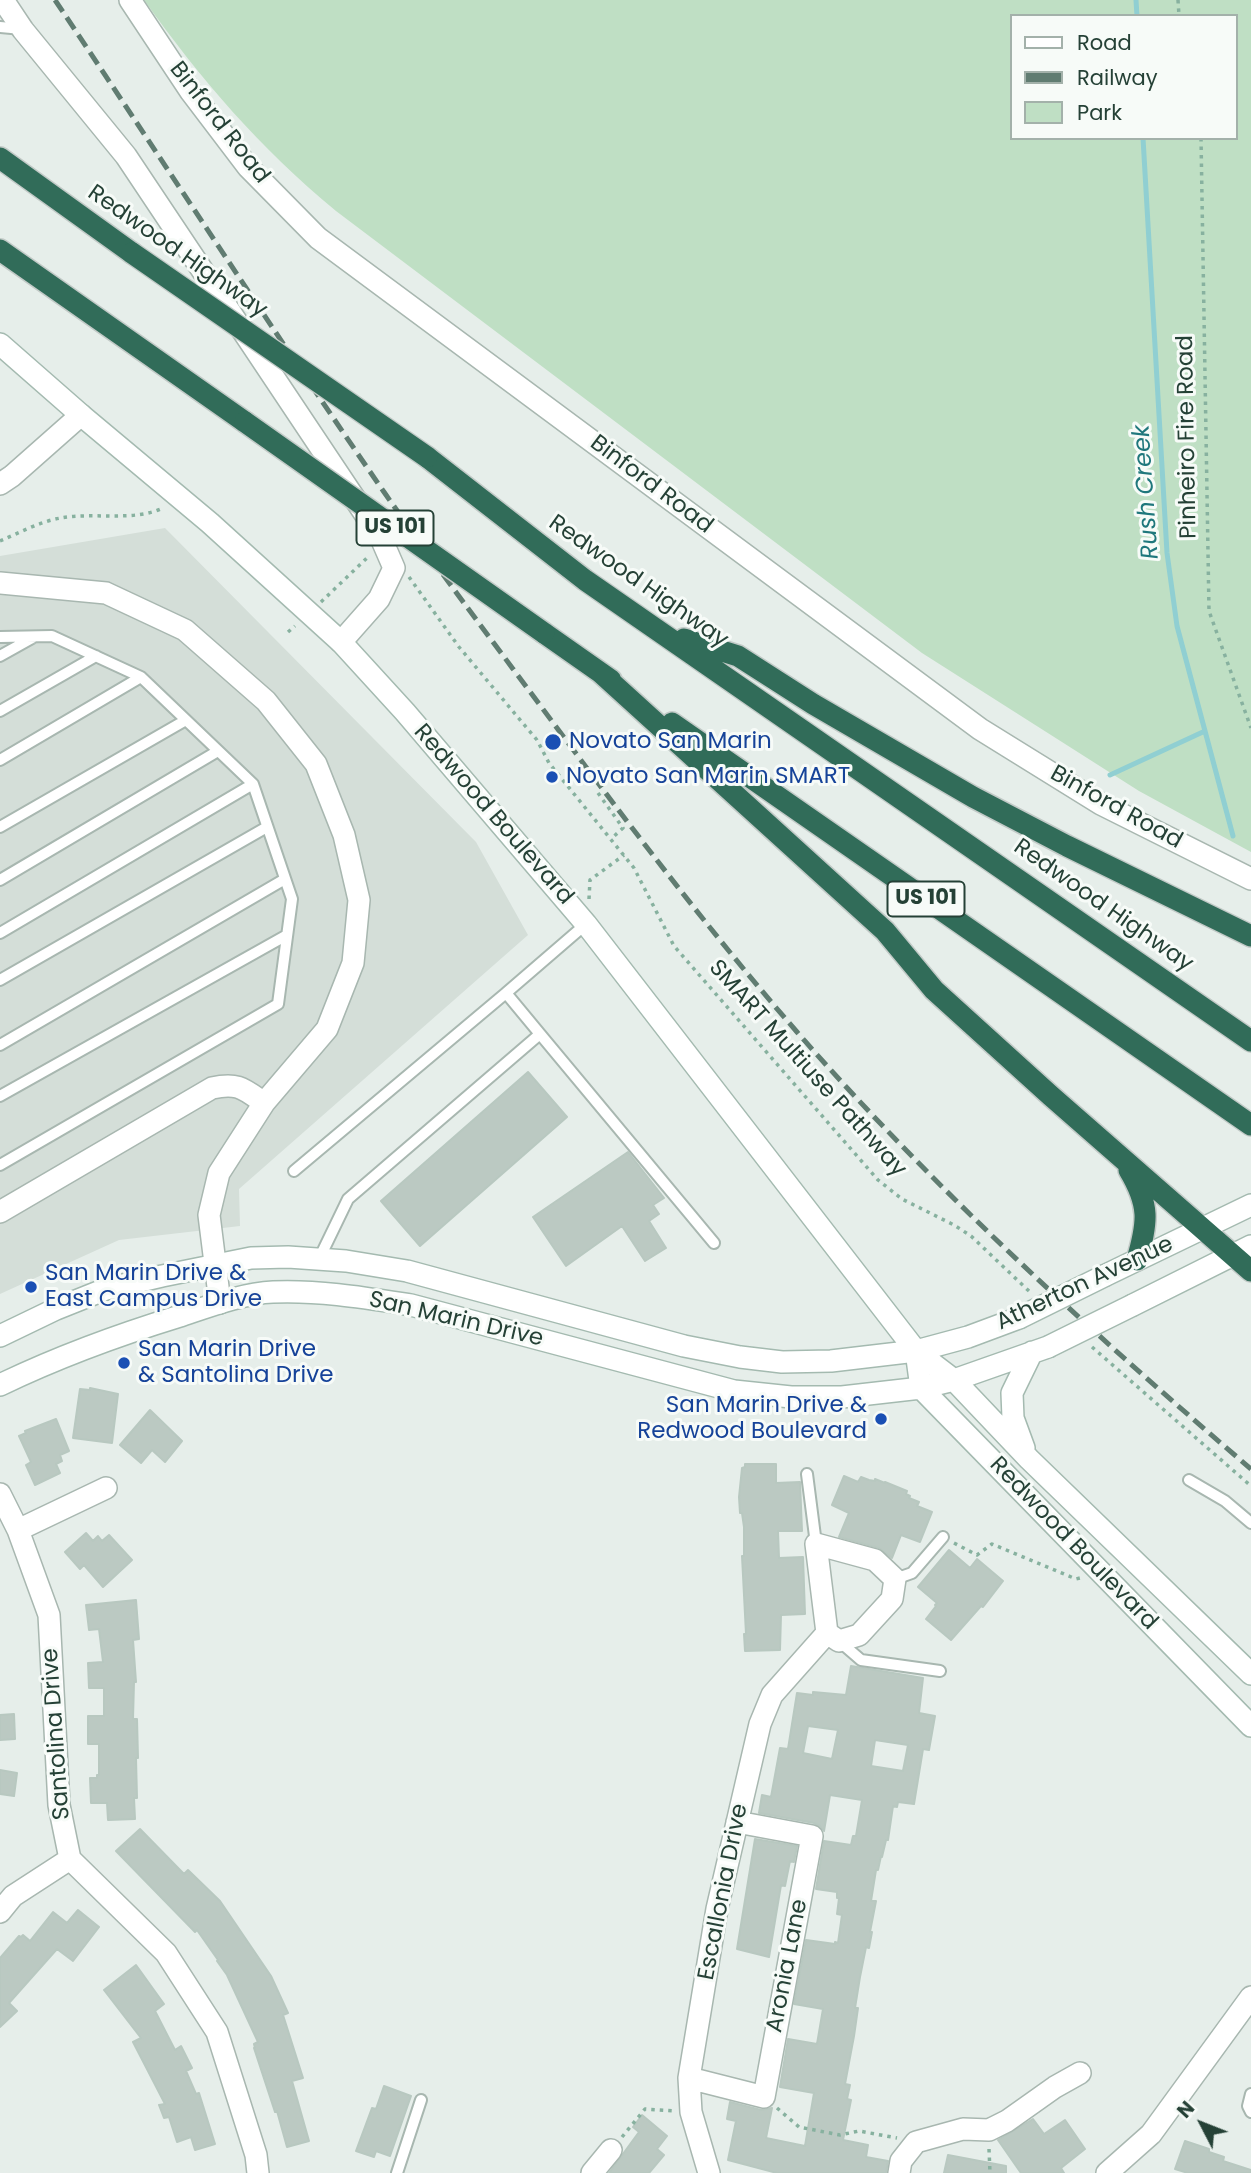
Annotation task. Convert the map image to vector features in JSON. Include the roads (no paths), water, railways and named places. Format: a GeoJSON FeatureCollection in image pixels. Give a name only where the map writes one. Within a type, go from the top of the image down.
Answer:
{"type":"FeatureCollection","features":[{"type":"Feature","properties":{"kind":"highway","name":"Redwood Highway"},"geometry":{"type":"LineString","coordinates":[[0,158],[132,254],[427,457],[585,580],[1251,1041]]}},
{"type":"Feature","properties":{"kind":"highway","name":"US 101"},"geometry":{"type":"LineString","coordinates":[[0,250],[601,673],[1251,1125]]}},
{"type":"Feature","properties":{"kind":"highway"},"geometry":{"type":"LineString","coordinates":[[662,632],[738,656],[813,704],[973,797],[1090,858],[1251,936]]}},
{"type":"Feature","properties":{"kind":"highway"},"geometry":{"type":"LineString","coordinates":[[601,673],[885,932],[934,990],[1123,1160],[1203,1228],[1241,1251],[1251,1271]]}},
{"type":"Feature","properties":{"kind":"highway"},"geometry":{"type":"LineString","coordinates":[[1123,1160],[1140,1188],[1145,1203],[1144,1237],[1137,1260]]}},
{"type":"Feature","properties":{"kind":"street"},"geometry":{"type":"LineString","coordinates":[[3,0],[23,30],[126,156],[381,538],[394,568],[379,599],[341,642]]}},
{"type":"Feature","properties":{"kind":"street","name":"Binford Road"},"geometry":{"type":"LineString","coordinates":[[130,0],[191,92],[248,167],[318,238],[980,729],[1101,804],[1251,879]]}},
{"type":"Feature","properties":{"kind":"street","name":"Redwood Boulevard"},"geometry":{"type":"LineString","coordinates":[[0,344],[181,499],[341,642],[462,777],[580,917],[916,1351],[954,1380],[1029,1459],[1251,1674]]}},
{"type":"Feature","properties":{"kind":"street"},"geometry":{"type":"LineString","coordinates":[[0,484],[12,477],[81,415]]}},
{"type":"Feature","properties":{"kind":"street"},"geometry":{"type":"LineString","coordinates":[[0,583],[106,593],[185,630],[266,701],[316,764],[344,835],[359,900],[353,963],[327,1030],[264,1103],[219,1173],[209,1215],[220,1303]]}},
{"type":"Feature","properties":{"kind":"street"},"geometry":{"type":"LineString","coordinates":[[0,1212],[212,1088],[228,1084],[242,1087],[264,1103]]}},
{"type":"Feature","properties":{"kind":"street","name":"Atherton Avenue"},"geometry":{"type":"LineString","coordinates":[[916,1351],[968,1337],[1019,1318],[1251,1205]]}},
{"type":"Feature","properties":{"kind":"street","name":"Atherton Avenue"},"geometry":{"type":"LineString","coordinates":[[921,1388],[954,1380],[1040,1350],[1241,1251]]}},
{"type":"Feature","properties":{"kind":"street","name":"San Marin Drive"},"geometry":{"type":"LineString","coordinates":[[0,1336],[106,1289],[251,1258],[288,1257],[346,1261],[431,1277],[684,1346],[740,1357],[782,1362],[831,1361],[916,1351]]}},
{"type":"Feature","properties":{"kind":"street","name":"San Marin Drive"},"geometry":{"type":"LineString","coordinates":[[0,1385],[113,1337],[220,1303],[270,1292],[359,1296],[411,1305],[734,1391],[791,1397],[842,1397],[921,1388]]}},
{"type":"Feature","properties":{"kind":"street"},"geometry":{"type":"LineString","coordinates":[[1029,1459],[1013,1418],[1012,1393],[1040,1350]]}},
{"type":"Feature","properties":{"kind":"street"},"geometry":{"type":"LineString","coordinates":[[916,1351],[921,1388]]}},
{"type":"Feature","properties":{"kind":"street","name":"Redwood Boulevard"},"geometry":{"type":"LineString","coordinates":[[921,1388],[1251,1726]]}},
{"type":"Feature","properties":{"kind":"street"},"geometry":{"type":"LineString","coordinates":[[18,1530],[106,1488]]}},
{"type":"Feature","properties":{"kind":"street","name":"Santolina Drive"},"geometry":{"type":"LineString","coordinates":[[0,1494],[18,1530],[49,1615],[59,1805],[70,1859]]}},
{"type":"Feature","properties":{"kind":"street"},"geometry":{"type":"LineString","coordinates":[[833,1637],[816,1544],[875,1560],[895,1578]]}},
{"type":"Feature","properties":{"kind":"street","name":"Escallonia Drive"},"geometry":{"type":"LineString","coordinates":[[709,2173],[691,2112],[690,2078],[718,1909],[760,1724],[772,1695],[833,1637],[859,1635],[892,1599],[895,1578]]}},
{"type":"Feature","properties":{"kind":"street","name":"Aronia Lane"},"geometry":{"type":"LineString","coordinates":[[690,2078],[764,2097],[812,1836],[737,1822]]}},
{"type":"Feature","properties":{"kind":"street"},"geometry":{"type":"LineString","coordinates":[[0,1912],[13,1896],[70,1859],[166,1953],[216,2032],[256,2155],[258,2173]]}},
{"type":"Feature","properties":{"kind":"street"},"geometry":{"type":"LineString","coordinates":[[1116,2171],[1151,2134],[1251,1997]]}},
{"type":"Feature","properties":{"kind":"street"},"geometry":{"type":"LineString","coordinates":[[899,2173],[901,2161],[916,2142],[962,2129],[989,2130],[1080,2073]]}},
{"type":"Feature","properties":{"kind":"street"},"geometry":{"type":"LineString","coordinates":[[592,2173],[611,2150]]}},
{"type":"Feature","properties":{"kind":"lane"},"geometry":{"type":"LineString","coordinates":[[0,27],[23,30]]}},
{"type":"Feature","properties":{"kind":"lane"},"geometry":{"type":"LineString","coordinates":[[0,656],[35,636]]}},
{"type":"Feature","properties":{"kind":"lane"},"geometry":{"type":"LineString","coordinates":[[0,637],[52,636],[141,677],[253,784],[292,899],[278,1004],[0,1165]]}},
{"type":"Feature","properties":{"kind":"lane"},"geometry":{"type":"LineString","coordinates":[[0,711],[96,656]]}},
{"type":"Feature","properties":{"kind":"lane"},"geometry":{"type":"LineString","coordinates":[[0,760],[141,677]]}},
{"type":"Feature","properties":{"kind":"lane"},"geometry":{"type":"LineString","coordinates":[[0,827],[186,720]]}},
{"type":"Feature","properties":{"kind":"lane"},"geometry":{"type":"LineString","coordinates":[[0,880],[218,751]]}},
{"type":"Feature","properties":{"kind":"lane"},"geometry":{"type":"LineString","coordinates":[[0,933],[253,784]]}},
{"type":"Feature","properties":{"kind":"lane"},"geometry":{"type":"LineString","coordinates":[[0,980],[267,827]]}},
{"type":"Feature","properties":{"kind":"lane"},"geometry":{"type":"LineString","coordinates":[[0,1045],[285,879]]}},
{"type":"Feature","properties":{"kind":"lane"},"geometry":{"type":"LineString","coordinates":[[294,1171],[506,993],[580,917]]}},
{"type":"Feature","properties":{"kind":"lane"},"geometry":{"type":"LineString","coordinates":[[0,1096],[287,934]]}},
{"type":"Feature","properties":{"kind":"lane"},"geometry":{"type":"LineString","coordinates":[[506,993],[714,1244]]}},
{"type":"Feature","properties":{"kind":"lane"},"geometry":{"type":"LineString","coordinates":[[319,1259],[348,1199],[540,1034]]}},
{"type":"Feature","properties":{"kind":"lane"},"geometry":{"type":"LineString","coordinates":[[807,1474],[816,1544]]}},
{"type":"Feature","properties":{"kind":"lane"},"geometry":{"type":"LineString","coordinates":[[1189,1480],[1225,1501],[1251,1523]]}},
{"type":"Feature","properties":{"kind":"lane"},"geometry":{"type":"LineString","coordinates":[[895,1578],[912,1573],[943,1537]]}},
{"type":"Feature","properties":{"kind":"lane"},"geometry":{"type":"LineString","coordinates":[[833,1637],[861,1660],[940,1671]]}},
{"type":"Feature","properties":{"kind":"lane"},"geometry":{"type":"LineString","coordinates":[[1251,2094],[1248,2106],[1251,2112]]}},
{"type":"Feature","properties":{"kind":"lane"},"geometry":{"type":"LineString","coordinates":[[397,2173],[421,2100]]}},
{"type":"Feature","properties":{"kind":"waterway","name":"Rush Creek"},"geometry":{"type":"LineString","coordinates":[[1136,0],[1137,14]]}},
{"type":"Feature","properties":{"kind":"waterway","name":"Rush Creek"},"geometry":{"type":"LineString","coordinates":[[1143,140],[1167,553],[1177,626],[1233,836]]}},
{"type":"Feature","properties":{"kind":"waterway"},"geometry":{"type":"LineString","coordinates":[[1110,775],[1205,731]]}},
{"type":"Feature","properties":{"kind":"railway"},"geometry":{"type":"LineString","coordinates":[[55,0],[301,370],[405,521],[613,802],[734,957],[850,1091],[959,1204],[1073,1312],[1251,1469]]}},
{"type":"Feature","properties":{"kind":"place","name":"Novato San Marin"},"geometry":{"type":"Point","coordinates":[553,742]}},
{"type":"Feature","properties":{"kind":"place","name":"Novato San Marin SMART"},"geometry":{"type":"Point","coordinates":[552,777]}},
{"type":"Feature","properties":{"kind":"place","name":"San Marin Drive & East Campus Drive"},"geometry":{"type":"Point","coordinates":[31,1287]}},
{"type":"Feature","properties":{"kind":"place","name":"San Marin Drive & Santolina Drive"},"geometry":{"type":"Point","coordinates":[124,1363]}},
{"type":"Feature","properties":{"kind":"place","name":"San Marin Drive & Redwood Boulevard"},"geometry":{"type":"Point","coordinates":[881,1419]}}]}
